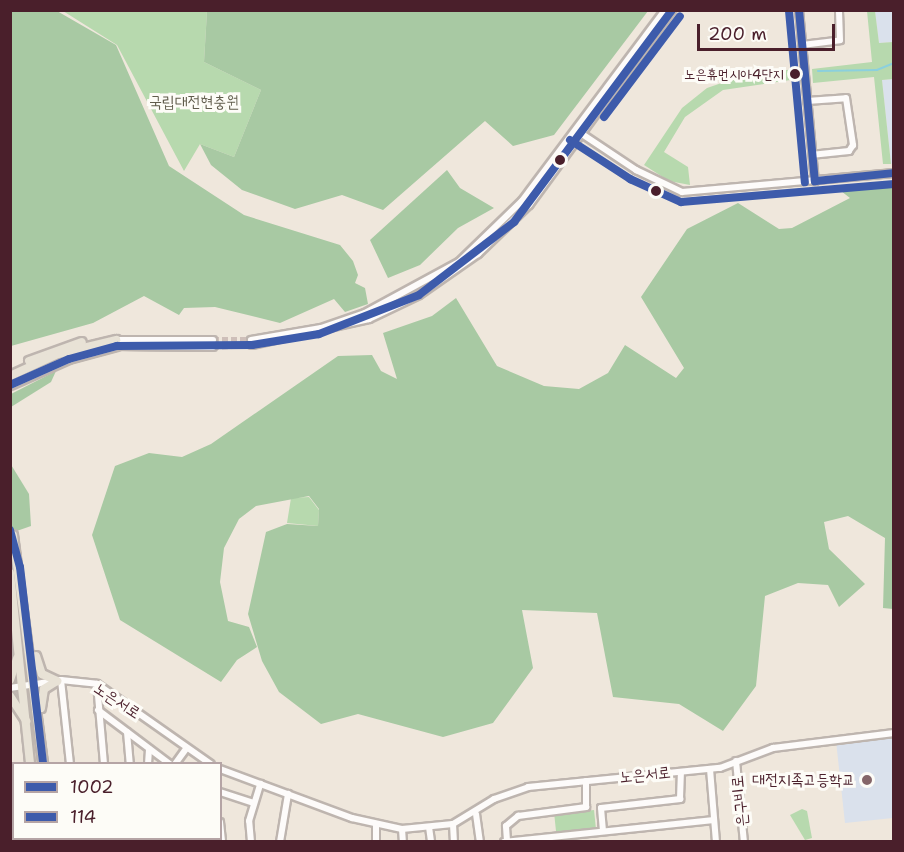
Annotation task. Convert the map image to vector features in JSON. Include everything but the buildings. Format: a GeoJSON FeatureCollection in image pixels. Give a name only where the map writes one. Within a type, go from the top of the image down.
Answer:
{"type":"FeatureCollection","features":[{"type":"Feature","properties":{"kind":"main road"},"geometry":{"type":"LineString","coordinates":[[10,371],[68,345],[116,343]]}},
{"type":"Feature","properties":{"kind":"main road"},"geometry":{"type":"LineString","coordinates":[[10,379],[58,354],[116,343]]}},
{"type":"Feature","properties":{"kind":"main road"},"geometry":{"type":"LineString","coordinates":[[10,385],[69,359],[116,343]]}},
{"type":"Feature","properties":{"kind":"main road"},"geometry":{"type":"LineString","coordinates":[[13,535],[30,641],[43,762]]}},
{"type":"Feature","properties":{"kind":"main road"},"geometry":{"type":"LineString","coordinates":[[10,573],[30,762]]}},
{"type":"Feature","properties":{"kind":"main road"},"geometry":{"type":"LineString","coordinates":[[30,641],[42,674],[59,681]]}},
{"type":"Feature","properties":{"kind":"main road"},"geometry":{"type":"LineString","coordinates":[[10,680],[19,642]]}},
{"type":"Feature","properties":{"kind":"main road"},"geometry":{"type":"LineString","coordinates":[[39,727],[43,692],[59,681]]}},
{"type":"Feature","properties":{"kind":"main road"},"geometry":{"type":"LineString","coordinates":[[10,696],[27,722]]}},
{"type":"Feature","properties":{"kind":"street"},"geometry":{"type":"LineString","coordinates":[[252,343],[351,325],[441,282],[514,222],[665,10]]}},
{"type":"Feature","properties":{"kind":"street"},"geometry":{"type":"LineString","coordinates":[[578,132],[672,10]]}},
{"type":"Feature","properties":{"kind":"street"},"geometry":{"type":"LineString","coordinates":[[799,10],[815,181]]}},
{"type":"Feature","properties":{"kind":"street"},"geometry":{"type":"LineString","coordinates":[[802,45],[840,40],[839,10]]}},
{"type":"Feature","properties":{"kind":"street"},"geometry":{"type":"LineString","coordinates":[[807,100],[846,98],[853,145],[849,151],[813,155]]}},
{"type":"Feature","properties":{"kind":"street"},"geometry":{"type":"LineString","coordinates":[[578,132],[634,173],[672,188],[701,193],[894,173]]}},
{"type":"Feature","properties":{"kind":"street"},"geometry":{"type":"LineString","coordinates":[[116,343],[213,344]]}},
{"type":"Feature","properties":{"kind":"street"},"geometry":{"type":"LineString","coordinates":[[59,681],[70,762]]}},
{"type":"Feature","properties":{"kind":"street","name":"노은서로"},"geometry":{"type":"LineString","coordinates":[[10,688],[59,681],[97,684],[186,749],[208,762]]}},
{"type":"Feature","properties":{"kind":"street"},"geometry":{"type":"LineString","coordinates":[[97,684],[104,762]]}},
{"type":"Feature","properties":{"kind":"street"},"geometry":{"type":"LineString","coordinates":[[98,710],[167,762]]}},
{"type":"Feature","properties":{"kind":"street"},"geometry":{"type":"LineString","coordinates":[[127,732],[130,762]]}},
{"type":"Feature","properties":{"kind":"street","name":"노은서로"},"geometry":{"type":"LineString","coordinates":[[222,770],[376,825],[402,829],[453,824],[476,814],[507,793],[586,781],[710,769],[817,740],[894,733]]}},
{"type":"Feature","properties":{"kind":"street"},"geometry":{"type":"LineString","coordinates":[[148,762],[149,749]]}},
{"type":"Feature","properties":{"kind":"street"},"geometry":{"type":"LineString","coordinates":[[176,762],[186,749]]}},
{"type":"Feature","properties":{"kind":"street","name":"은구비로"},"geometry":{"type":"LineString","coordinates":[[736,761],[744,842]]}},
{"type":"Feature","properties":{"kind":"street"},"geometry":{"type":"LineString","coordinates":[[710,769],[716,842]]}},
{"type":"Feature","properties":{"kind":"street"},"geometry":{"type":"LineString","coordinates":[[603,831],[604,807],[680,799],[681,771]]}},
{"type":"Feature","properties":{"kind":"street"},"geometry":{"type":"LineString","coordinates":[[586,781],[586,807],[518,816],[506,826],[505,841],[714,820]]}},
{"type":"Feature","properties":{"kind":"street"},"geometry":{"type":"LineString","coordinates":[[251,842],[253,803],[260,784]]}},
{"type":"Feature","properties":{"kind":"street"},"geometry":{"type":"LineString","coordinates":[[222,792],[253,803]]}},
{"type":"Feature","properties":{"kind":"street"},"geometry":{"type":"LineString","coordinates":[[280,842],[288,794]]}},
{"type":"Feature","properties":{"kind":"street"},"geometry":{"type":"LineString","coordinates":[[476,814],[480,842]]}},
{"type":"Feature","properties":{"kind":"street"},"geometry":{"type":"LineString","coordinates":[[453,824],[454,842]]}},
{"type":"Feature","properties":{"kind":"street"},"geometry":{"type":"LineString","coordinates":[[376,825],[376,842]]}},
{"type":"Feature","properties":{"kind":"street"},"geometry":{"type":"LineString","coordinates":[[429,827],[430,842]]}},
{"type":"Feature","properties":{"kind":"street"},"geometry":{"type":"LineString","coordinates":[[402,829],[403,842]]}},
{"type":"Feature","properties":{"kind":"shaded area"},"geometry":{"type":"Polygon","coordinates":[[[875,11],[893,11],[893,42],[879,43],[875,11]]]}},
{"type":"Feature","properties":{"kind":"shaded area"},"geometry":{"type":"Polygon","coordinates":[[[893,79],[893,163],[891,164],[882,80],[893,79]]]}},
{"type":"Feature","properties":{"kind":"shaded area","name":"대전지족고등학교"},"geometry":{"type":"Polygon","coordinates":[[[893,737],[893,818],[845,823],[836,741],[893,737]]]}},
{"type":"Feature","properties":{"kind":"green space"},"geometry":{"type":"Polygon","coordinates":[[[11,10],[57,11],[116,45],[169,166],[244,215],[340,245],[353,261],[358,275],[355,283],[365,288],[368,304],[345,312],[334,299],[280,323],[215,307],[184,308],[179,315],[144,296],[93,323],[11,346],[11,10]]]}},
{"type":"Feature","properties":{"kind":"green space"},"geometry":{"type":"Polygon","coordinates":[[[207,10],[648,11],[554,135],[513,146],[485,121],[383,210],[342,195],[295,209],[242,190],[211,165],[200,144],[234,157],[261,90],[204,62],[207,10]]]}},
{"type":"Feature","properties":{"kind":"green space","name":"국립대전현충원"},"geometry":{"type":"Polygon","coordinates":[[[63,11],[207,11],[204,62],[261,90],[234,157],[200,144],[184,171],[117,45],[63,11]]]}},
{"type":"Feature","properties":{"kind":"green space"},"geometry":{"type":"Polygon","coordinates":[[[867,11],[875,11],[879,43],[893,42],[893,79],[882,80],[891,164],[883,164],[874,77],[813,83],[812,69],[872,62],[867,11]]]}},
{"type":"Feature","properties":{"kind":"green space"},"geometry":{"type":"Polygon","coordinates":[[[796,69],[797,79],[723,90],[685,117],[664,152],[688,167],[690,185],[669,181],[644,165],[682,108],[707,88],[748,74],[796,69]]]}},
{"type":"Feature","properties":{"kind":"green space"},"geometry":{"type":"Polygon","coordinates":[[[447,170],[460,188],[494,208],[458,228],[420,265],[388,278],[370,240],[447,170]]]}},
{"type":"Feature","properties":{"kind":"green space"},"geometry":{"type":"Polygon","coordinates":[[[893,185],[893,609],[883,608],[885,538],[848,516],[824,522],[829,549],[865,584],[839,607],[828,585],[798,583],[765,596],[756,686],[723,731],[679,704],[613,697],[597,613],[522,610],[533,668],[493,723],[443,737],[358,714],[321,724],[279,692],[262,661],[248,614],[266,532],[287,524],[318,526],[319,509],[309,496],[256,506],[239,519],[224,548],[220,582],[228,621],[249,627],[257,647],[237,660],[221,682],[120,620],[92,535],[115,466],[149,453],[182,457],[211,444],[338,356],[372,355],[381,371],[397,379],[383,333],[432,316],[456,298],[497,366],[544,386],[579,389],[608,373],[625,345],[676,378],[684,368],[641,297],[687,229],[738,203],[779,229],[792,228],[850,198],[841,191],[893,185]]]}},
{"type":"Feature","properties":{"kind":"green space"},"geometry":{"type":"Polygon","coordinates":[[[56,371],[51,382],[11,407],[11,394],[56,371]]]}},
{"type":"Feature","properties":{"kind":"green space"},"geometry":{"type":"Polygon","coordinates":[[[10,463],[29,494],[31,526],[11,533],[10,463]]]}},
{"type":"Feature","properties":{"kind":"green space"},"geometry":{"type":"Polygon","coordinates":[[[309,497],[319,510],[318,526],[287,523],[291,498],[309,497]]]}},
{"type":"Feature","properties":{"kind":"green space"},"geometry":{"type":"Polygon","coordinates":[[[802,809],[807,811],[812,838],[805,840],[790,815],[802,809]]]}},
{"type":"Feature","properties":{"kind":"green space"},"geometry":{"type":"Polygon","coordinates":[[[594,810],[596,829],[556,833],[554,814],[594,810]]]}},
{"type":"Feature","properties":{"kind":"waterway"},"geometry":{"type":"LineString","coordinates":[[818,71],[877,70],[894,63]]}},
{"type":"Feature","properties":{"kind":"tunnel"},"geometry":{"type":"LineString","coordinates":[[213,340],[251,340]]}},
{"type":"Feature","properties":{"kind":"tunnel"},"geometry":{"type":"LineString","coordinates":[[213,347],[252,345]]}},
{"type":"Feature","properties":{"kind":"transit line","name":"1002"},"geometry":{"type":"LineString","coordinates":[[10,385],[69,359],[117,346],[252,345],[319,334],[419,295],[514,222],[672,10]]}},
{"type":"Feature","properties":{"kind":"transit line","name":"1002"},"geometry":{"type":"LineString","coordinates":[[799,10],[815,181]]}},
{"type":"Feature","properties":{"kind":"transit line","name":"114"},"geometry":{"type":"LineString","coordinates":[[789,11],[805,182]]}},
{"type":"Feature","properties":{"kind":"transit line","name":"114"},"geometry":{"type":"LineString","coordinates":[[604,117],[680,16]]}},
{"type":"Feature","properties":{"kind":"transit line","name":"114"},"geometry":{"type":"LineString","coordinates":[[570,140],[630,179],[681,202],[894,184]]}},
{"type":"Feature","properties":{"kind":"transit line","name":"1002"},"geometry":{"type":"LineString","coordinates":[[815,181],[894,173]]}},
{"type":"Feature","properties":{"kind":"transit line","name":"1002"},"geometry":{"type":"LineString","coordinates":[[10,530],[20,567],[43,762]]}},
{"type":"Feature","properties":{"kind":"place","name":"노은휴먼시아4단지"},"geometry":{"type":"Point","coordinates":[795,74]}},
{"type":"Feature","properties":{"kind":"place","name":"대전지족고등학교"},"geometry":{"type":"Point","coordinates":[867,780]}}]}
